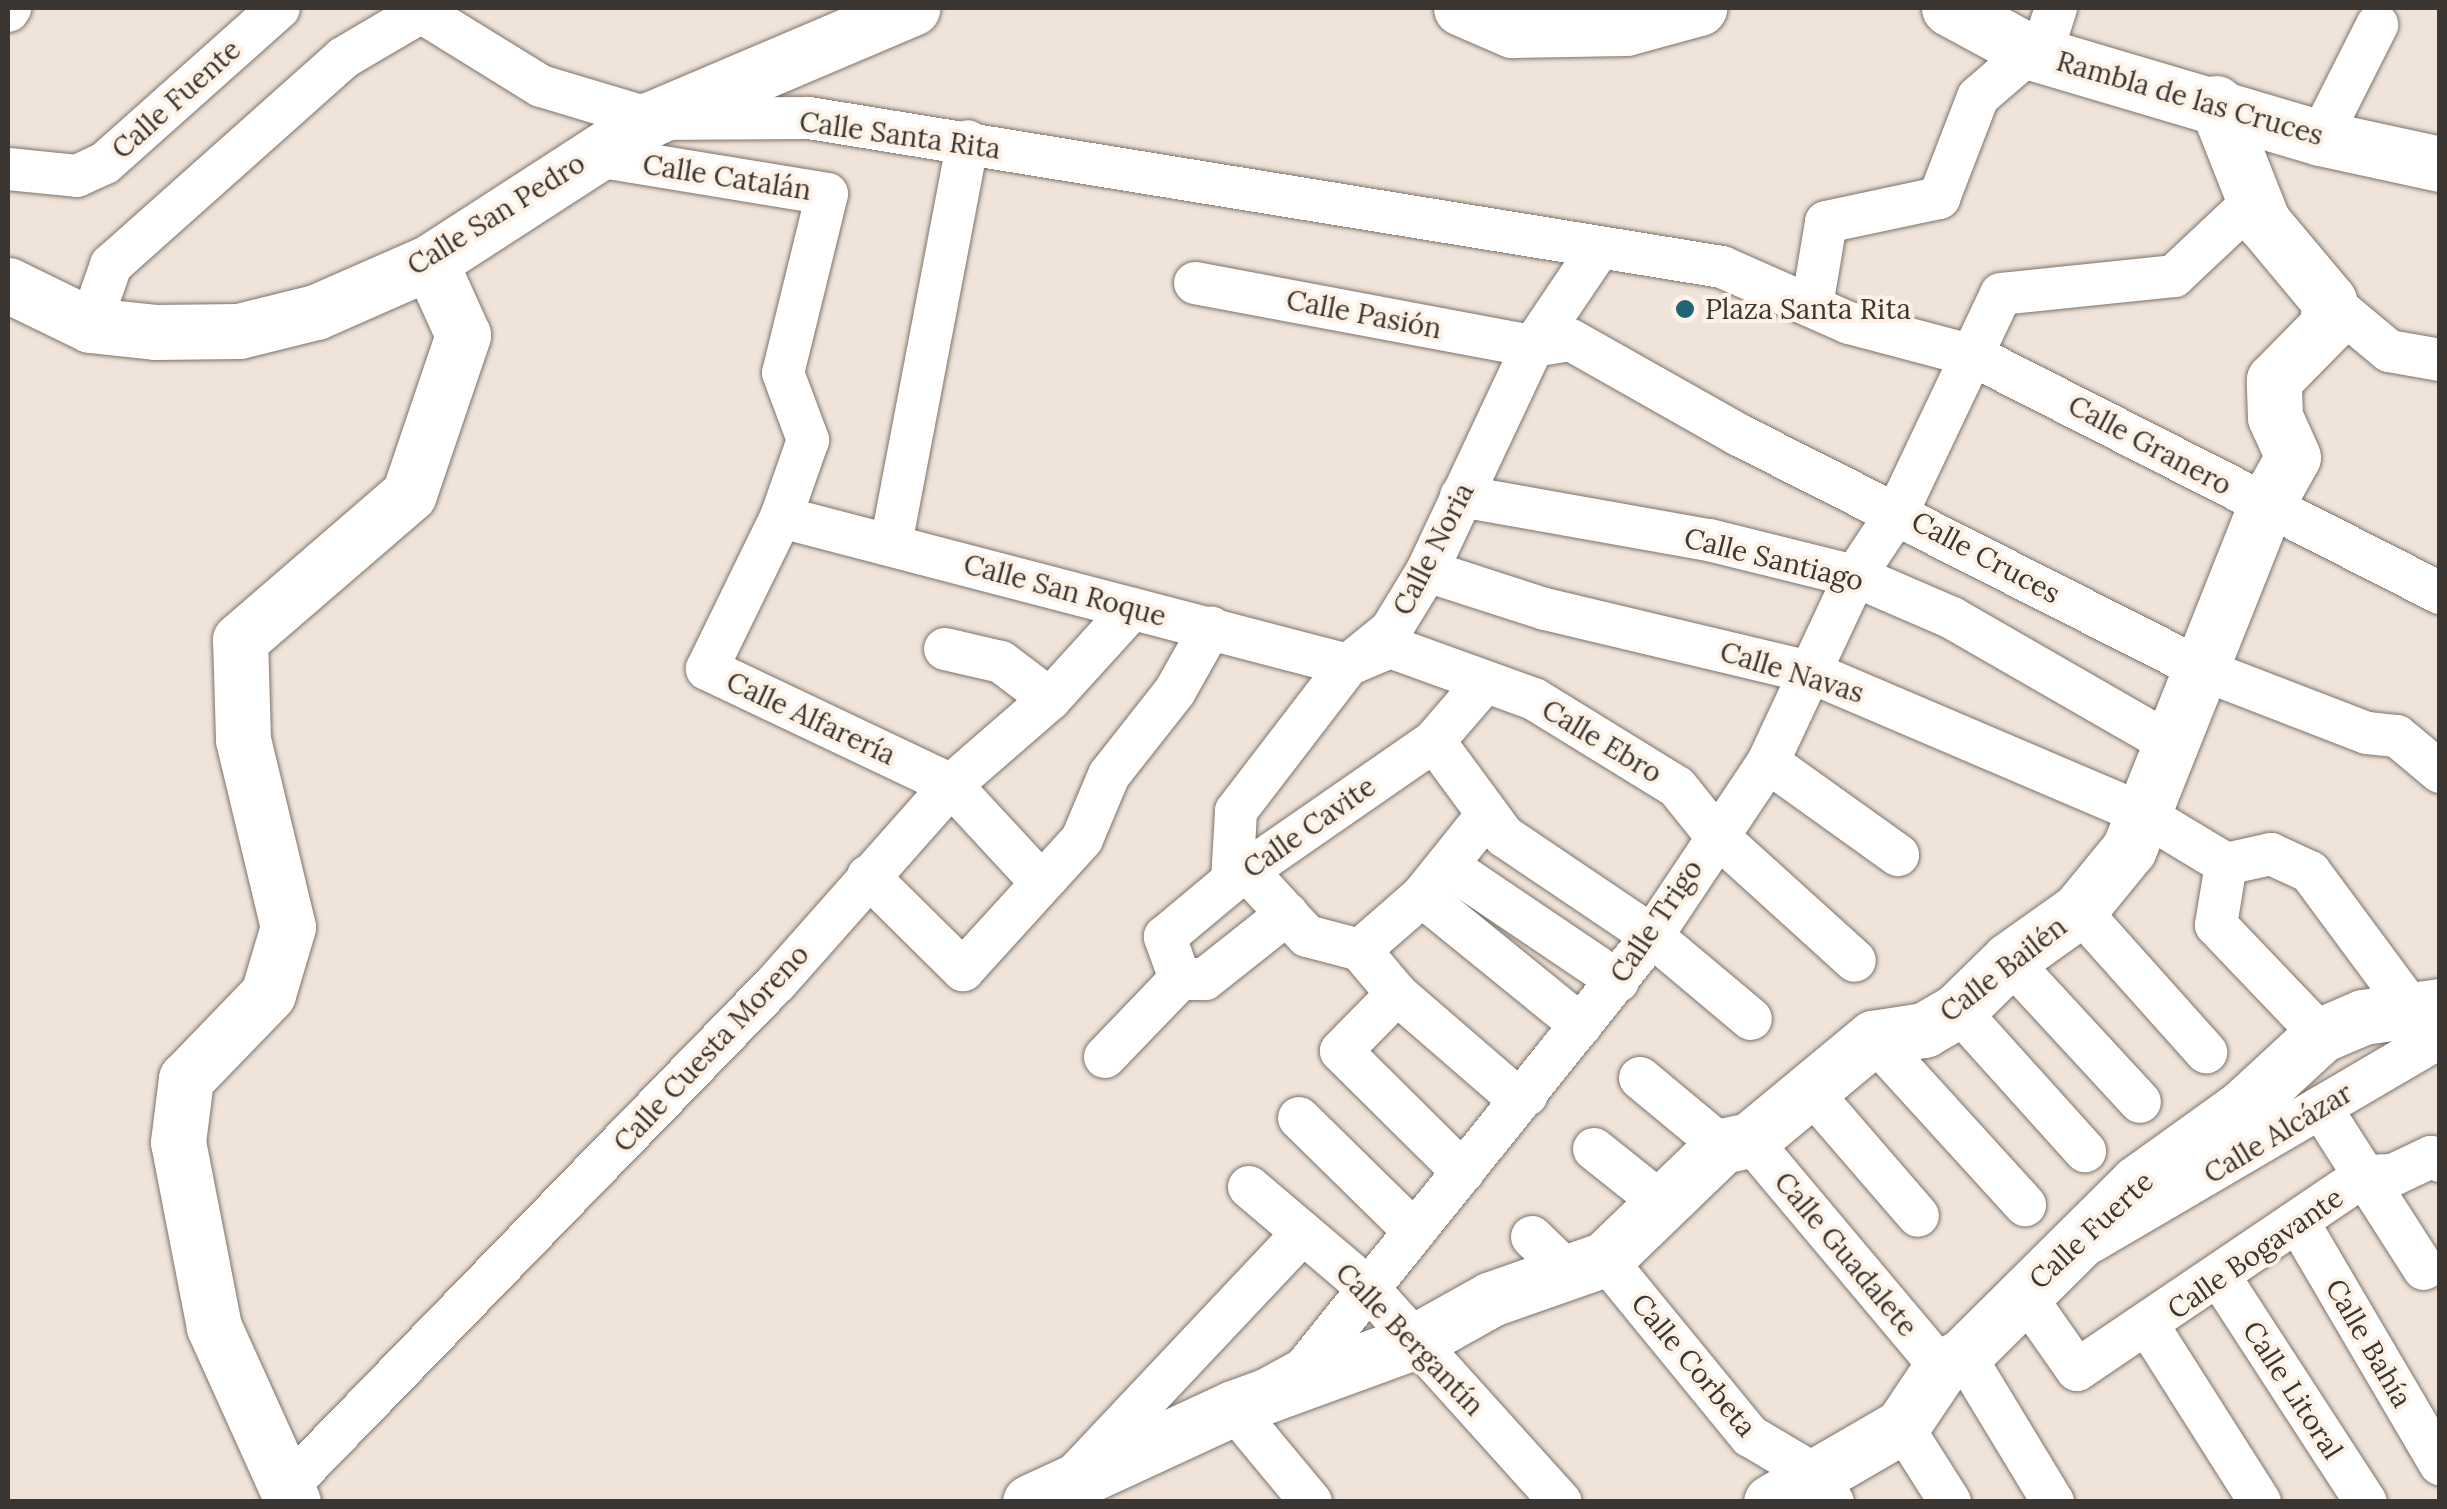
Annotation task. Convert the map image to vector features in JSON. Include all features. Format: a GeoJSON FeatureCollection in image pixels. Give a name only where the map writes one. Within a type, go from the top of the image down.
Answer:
{"type":"FeatureCollection","features":[{"type":"Feature","properties":{"kind":"street","name":"Calle Fuente"},"geometry":{"type":"LineString","coordinates":[[8,169],[77,176],[105,163],[278,8]]}},
{"type":"Feature","properties":{"kind":"street","name":"Calle San Pedro"},"geometry":{"type":"LineString","coordinates":[[8,285],[90,325],[239,331],[316,312],[430,262],[590,155],[652,119],[912,8]]}},
{"type":"Feature","properties":{"kind":"street"},"geometry":{"type":"LineString","coordinates":[[1461,8],[1512,30],[1626,28],[1699,8]]}},
{"type":"Feature","properties":{"kind":"street","name":"Rambla de las Cruces"},"geometry":{"type":"LineString","coordinates":[[1949,8],[2320,138],[2440,164]]}},
{"type":"Feature","properties":{"kind":"street","name":"Calle Santa Rita"},"geometry":{"type":"LineString","coordinates":[[90,325],[111,265],[343,58],[421,12],[542,86],[652,119],[809,118],[1597,251],[1722,267],[1831,315]]}},
{"type":"Feature","properties":{"kind":"street"},"geometry":{"type":"LineString","coordinates":[[2320,138],[2377,25]]}},
{"type":"Feature","properties":{"kind":"street"},"geometry":{"type":"LineString","coordinates":[[1831,315],[1826,222],[1939,198],[1978,98],[2042,38]]}},
{"type":"Feature","properties":{"kind":"street"},"geometry":{"type":"LineString","coordinates":[[2216,103],[2263,222],[2328,301],[2389,351],[2440,360]]}},
{"type":"Feature","properties":{"kind":"street"},"geometry":{"type":"LineString","coordinates":[[891,544],[968,142]]}},
{"type":"Feature","properties":{"kind":"street","name":"Calle Catalán"},"geometry":{"type":"LineString","coordinates":[[590,155],[827,194],[784,373],[808,440],[782,517]]}},
{"type":"Feature","properties":{"kind":"street","name":"Calle Trigo"},"geometry":{"type":"LineString","coordinates":[[1234,1408],[1304,1369],[1652,936],[1714,834],[1768,762],[1855,576],[1898,512],[2001,294],[2174,276],[2255,200]]}},
{"type":"Feature","properties":{"kind":"street","name":"Calle Noria"},"geometry":{"type":"LineString","coordinates":[[1240,876],[1236,811],[1348,665],[1391,630],[1427,571],[1534,346],[1597,251]]}},
{"type":"Feature","properties":{"kind":"street"},"geometry":{"type":"LineString","coordinates":[[291,1494],[214,1328],[180,1126],[186,1079],[268,994],[288,927],[243,739],[240,640],[409,494],[463,335],[430,262]]}},
{"type":"Feature","properties":{"kind":"street","name":"Calle Pasión"},"geometry":{"type":"LineString","coordinates":[[1195,283],[1534,346]]}},
{"type":"Feature","properties":{"kind":"street","name":"Calle Bailén"},"geometry":{"type":"LineString","coordinates":[[1873,1038],[1924,1030],[1958,1010],[2009,960],[2079,910],[2129,849],[2265,507],[2293,457],[2276,418],[2274,380],[2327,326],[2328,301]]}},
{"type":"Feature","properties":{"kind":"street","name":"Calle Granero"},"geometry":{"type":"LineString","coordinates":[[1831,315],[1974,356],[2100,415],[2265,507],[2440,594]]}},
{"type":"Feature","properties":{"kind":"street","name":"Calle Cruces"},"geometry":{"type":"LineString","coordinates":[[1534,346],[1571,340],[1739,434],[2201,669],[2367,733],[2397,736],[2439,771]]}},
{"type":"Feature","properties":{"kind":"street","name":"Calle Santiago"},"geometry":{"type":"LineString","coordinates":[[1461,496],[1710,540],[1855,576],[1952,618],[2169,743]]}},
{"type":"Feature","properties":{"kind":"street","name":"Calle San Roque"},"geometry":{"type":"LineString","coordinates":[[782,517],[1348,665]]}},
{"type":"Feature","properties":{"kind":"street","name":"Calle Alfarería"},"geometry":{"type":"LineString","coordinates":[[782,517],[707,669],[951,785],[1039,880]]}},
{"type":"Feature","properties":{"kind":"street","name":"Calle Navas"},"geometry":{"type":"LineString","coordinates":[[1427,571],[1545,609],[1810,672],[2143,814],[2226,864]]}},
{"type":"Feature","properties":{"kind":"street","name":"Calle Cuesta Moreno"},"geometry":{"type":"LineString","coordinates":[[291,1494],[778,982],[951,785],[1050,699],[1132,610]]}},
{"type":"Feature","properties":{"kind":"street"},"geometry":{"type":"LineString","coordinates":[[868,876],[963,970],[1039,880],[1082,839],[1109,774],[1175,690],[1212,627]]}},
{"type":"Feature","properties":{"kind":"street","name":"Calle Ebro"},"geometry":{"type":"LineString","coordinates":[[1348,665],[1390,647],[1483,684],[1534,699],[1677,786],[1714,834],[1855,961]]}},
{"type":"Feature","properties":{"kind":"street"},"geometry":{"type":"LineString","coordinates":[[946,648],[1002,662],[1050,699]]}},
{"type":"Feature","properties":{"kind":"street","name":"Calle Cavite"},"geometry":{"type":"LineString","coordinates":[[1180,979],[1165,937],[1240,876],[1434,741],[1483,684]]}},
{"type":"Feature","properties":{"kind":"street"},"geometry":{"type":"LineString","coordinates":[[1434,741],[1504,836],[1652,936],[1751,1019]]}},
{"type":"Feature","properties":{"kind":"street"},"geometry":{"type":"LineString","coordinates":[[1768,762],[1898,856]]}},
{"type":"Feature","properties":{"kind":"street"},"geometry":{"type":"LineString","coordinates":[[1360,950],[1436,882],[1461,840],[1486,816]]}},
{"type":"Feature","properties":{"kind":"street"},"geometry":{"type":"LineString","coordinates":[[2320,1036],[2216,925],[2226,864],[2272,854],[2310,872],[2431,1031]]}},
{"type":"Feature","properties":{"kind":"street"},"geometry":{"type":"LineString","coordinates":[[1240,876],[1287,914],[1307,936],[1360,950],[1397,994],[1510,1092],[1528,1094]]}},
{"type":"Feature","properties":{"kind":"street"},"geometry":{"type":"LineString","coordinates":[[1436,882],[1618,981]]}},
{"type":"Feature","properties":{"kind":"street"},"geometry":{"type":"LineString","coordinates":[[1436,882],[1581,1025]]}},
{"type":"Feature","properties":{"kind":"street"},"geometry":{"type":"LineString","coordinates":[[2079,910],[2206,1052]]}},
{"type":"Feature","properties":{"kind":"street"},"geometry":{"type":"LineString","coordinates":[[1105,1057],[1180,979],[1205,980],[1287,914]]}},
{"type":"Feature","properties":{"kind":"street"},"geometry":{"type":"LineString","coordinates":[[2009,960],[2140,1102]]}},
{"type":"Feature","properties":{"kind":"street"},"geometry":{"type":"LineString","coordinates":[[1397,994],[1341,1052],[1463,1172]]}},
{"type":"Feature","properties":{"kind":"street"},"geometry":{"type":"LineString","coordinates":[[1958,1010],[2084,1151]]}},
{"type":"Feature","properties":{"kind":"street","name":"Calle Fuerte"},"geometry":{"type":"LineString","coordinates":[[1806,1492],[1902,1426],[1952,1361],[2137,1183],[2244,1106],[2320,1036],[2431,1031]]}},
{"type":"Feature","properties":{"kind":"street","name":"Calle Alcázar"},"geometry":{"type":"LineString","coordinates":[[2063,1254],[2126,1227],[2252,1143],[2321,1108],[2431,1031]]}},
{"type":"Feature","properties":{"kind":"street"},"geometry":{"type":"LineString","coordinates":[[1055,1497],[1234,1408],[1416,1341],[1480,1288],[1569,1256],[1662,1204],[1736,1143],[1812,1093],[1873,1038],[2026,1205]]}},
{"type":"Feature","properties":{"kind":"street","name":"Calle Guadalete"},"geometry":{"type":"LineString","coordinates":[[1640,1078],[1736,1143],[1952,1361],[2053,1502]]}},
{"type":"Feature","properties":{"kind":"street"},"geometry":{"type":"LineString","coordinates":[[1812,1093],[1918,1216]]}},
{"type":"Feature","properties":{"kind":"street"},"geometry":{"type":"LineString","coordinates":[[2321,1108],[2424,1269]]}},
{"type":"Feature","properties":{"kind":"street"},"geometry":{"type":"LineString","coordinates":[[1299,1118],[1413,1230]]}},
{"type":"Feature","properties":{"kind":"street"},"geometry":{"type":"LineString","coordinates":[[1594,1149],[1662,1204]]}},
{"type":"Feature","properties":{"kind":"street","name":"Calle Bogavante"},"geometry":{"type":"LineString","coordinates":[[2022,1293],[2077,1370],[2149,1327],[2364,1176],[2393,1175],[2431,1157],[2440,1161]]}},
{"type":"Feature","properties":{"kind":"street","name":"Calle Bergantín"},"geometry":{"type":"LineString","coordinates":[[1250,1187],[1368,1288],[1560,1502]]}},
{"type":"Feature","properties":{"kind":"street","name":"Calle Bahía"},"geometry":{"type":"LineString","coordinates":[[2298,1222],[2440,1464]]}},
{"type":"Feature","properties":{"kind":"street"},"geometry":{"type":"LineString","coordinates":[[1055,1497],[1304,1232]]}},
{"type":"Feature","properties":{"kind":"street","name":"Calle Corbeta"},"geometry":{"type":"LineString","coordinates":[[1569,1256],[1806,1492]]}},
{"type":"Feature","properties":{"kind":"street","name":"Calle Litoral"},"geometry":{"type":"LineString","coordinates":[[2220,1278],[2366,1502]]}},
{"type":"Feature","properties":{"kind":"street"},"geometry":{"type":"LineString","coordinates":[[2149,1327],[2260,1502]]}},
{"type":"Feature","properties":{"kind":"street"},"geometry":{"type":"LineString","coordinates":[[1234,1408],[1311,1502]]}},
{"type":"Feature","properties":{"kind":"street"},"geometry":{"type":"LineString","coordinates":[[1902,1426],[1950,1502]]}},
{"type":"Feature","properties":{"kind":"place","name":"Plaza Santa Rita"},"geometry":{"type":"Point","coordinates":[1685,309]}}]}
